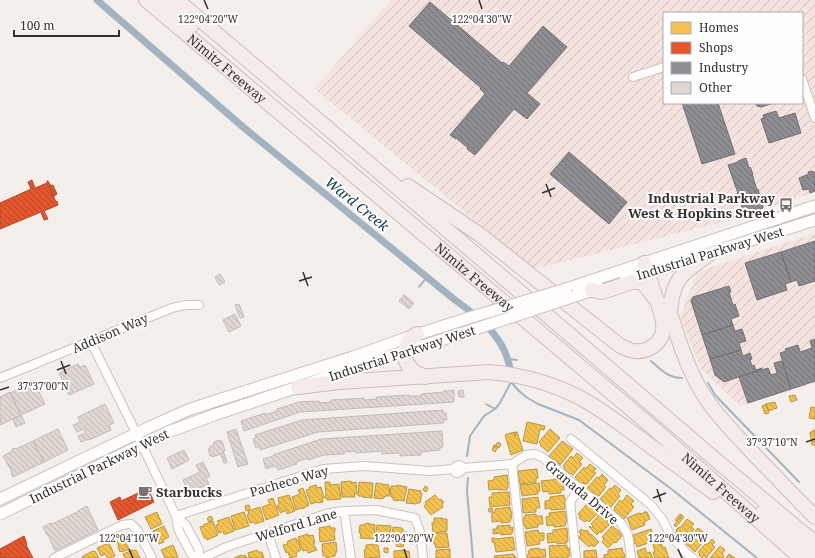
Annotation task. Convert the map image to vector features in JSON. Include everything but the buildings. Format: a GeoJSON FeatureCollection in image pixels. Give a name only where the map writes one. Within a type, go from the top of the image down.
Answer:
{"type":"FeatureCollection","features":[{"type":"Feature","properties":{"kind":"highway","name":"Nimitz Freeway"},"geometry":{"type":"LineString","coordinates":[[146,0],[652,427],[801,558]]}},
{"type":"Feature","properties":{"kind":"highway"},"geometry":{"type":"LineString","coordinates":[[161,0],[815,557]]}},
{"type":"Feature","properties":{"kind":"highway"},"geometry":{"type":"LineString","coordinates":[[177,0],[815,544]]}},
{"type":"Feature","properties":{"kind":"highway","name":"Nimitz Freeway"},"geometry":{"type":"LineString","coordinates":[[190,0],[815,533]]}},
{"type":"Feature","properties":{"kind":"highway"},"geometry":{"type":"LineString","coordinates":[[408,186],[479,234],[613,340],[630,351],[636,352],[649,349],[659,341],[664,330],[649,266]]}},
{"type":"Feature","properties":{"kind":"highway"},"geometry":{"type":"LineString","coordinates":[[670,314],[672,292],[680,278],[686,271],[711,253]]}},
{"type":"Feature","properties":{"kind":"highway"},"geometry":{"type":"LineString","coordinates":[[649,266],[670,314],[692,373],[706,399],[712,408],[743,443],[815,517]]}},
{"type":"Feature","properties":{"kind":"highway"},"geometry":{"type":"LineString","coordinates":[[592,290],[602,292],[632,282],[641,282],[656,299]]}},
{"type":"Feature","properties":{"kind":"highway"},"geometry":{"type":"LineString","coordinates":[[417,334],[413,336],[407,345],[404,357],[406,363],[414,372],[425,377]]}},
{"type":"Feature","properties":{"kind":"highway"},"geometry":{"type":"LineString","coordinates":[[298,387],[338,382],[490,372],[522,376],[549,384],[586,401],[609,416],[785,544]]}},
{"type":"Feature","properties":{"kind":"main road","name":"Industrial Parkway West"},"geometry":{"type":"LineString","coordinates":[[0,514],[168,432],[355,367],[575,296],[649,266],[815,206]]}},
{"type":"Feature","properties":{"kind":"main road","name":"Industrial Parkway West"},"geometry":{"type":"LineString","coordinates":[[0,499],[136,433],[169,418],[212,402],[445,325],[649,266],[711,253],[815,220]]}},
{"type":"Feature","properties":{"kind":"street"},"geometry":{"type":"LineString","coordinates":[[633,77],[663,67]]}},
{"type":"Feature","properties":{"kind":"street"},"geometry":{"type":"LineString","coordinates":[[803,82],[815,118]]}},
{"type":"Feature","properties":{"kind":"street","name":"Addison Way"},"geometry":{"type":"LineString","coordinates":[[0,378],[172,308],[191,304],[200,305]]}},
{"type":"Feature","properties":{"kind":"street"},"geometry":{"type":"LineString","coordinates":[[91,342],[176,516],[178,529],[191,554],[197,558]]}},
{"type":"Feature","properties":{"kind":"street"},"geometry":{"type":"LineString","coordinates":[[571,439],[651,505],[663,520],[670,535],[683,555],[693,558]]}},
{"type":"Feature","properties":{"kind":"street","name":"Granada Drive"},"geometry":{"type":"LineString","coordinates":[[512,464],[526,455],[535,454],[542,457],[621,523],[628,536],[631,558]]}},
{"type":"Feature","properties":{"kind":"street"},"geometry":{"type":"LineString","coordinates":[[512,464],[522,558]]}},
{"type":"Feature","properties":{"kind":"street","name":"Pacheco Way"},"geometry":{"type":"LineString","coordinates":[[176,516],[323,469],[364,466],[430,471],[453,469],[456,473],[460,472],[464,468],[512,464]]}},
{"type":"Feature","properties":{"kind":"street"},"geometry":{"type":"LineString","coordinates":[[576,558],[570,502],[579,489]]}},
{"type":"Feature","properties":{"kind":"street","name":"Welford Lane"},"geometry":{"type":"LineString","coordinates":[[203,558],[226,547],[329,514],[344,511],[376,510],[415,518],[420,532],[423,558]]}},
{"type":"Feature","properties":{"kind":"street"},"geometry":{"type":"LineString","coordinates":[[344,511],[351,558]]}},
{"type":"Feature","properties":{"kind":"street"},"geometry":{"type":"LineString","coordinates":[[54,558],[122,525],[131,524],[138,531],[152,558]]}},
{"type":"Feature","properties":{"kind":"street"},"geometry":{"type":"LineString","coordinates":[[268,534],[276,558]]}},
{"type":"Feature","properties":{"kind":"shaded area"},"geometry":{"type":"Polygon","coordinates":[[[391,0],[815,0],[815,192],[731,220],[534,269],[315,89],[391,0]]]}},
{"type":"Feature","properties":{"kind":"shaded area"},"geometry":{"type":"Polygon","coordinates":[[[815,233],[815,383],[740,406],[701,369],[680,317],[697,272],[815,233]]]}},
{"type":"Feature","properties":{"kind":"waterway","name":"Ward Creek"},"geometry":{"type":"LineString","coordinates":[[97,0],[243,127],[484,323],[499,341],[505,352],[509,363],[511,376]]}},
{"type":"Feature","properties":{"kind":"waterway"},"geometry":{"type":"LineString","coordinates":[[419,287],[427,277]]}},
{"type":"Feature","properties":{"kind":"waterway","name":"Ward Creek"},"geometry":{"type":"LineString","coordinates":[[509,359],[517,360]]}},
{"type":"Feature","properties":{"kind":"waterway"},"geometry":{"type":"LineString","coordinates":[[651,361],[668,375],[682,378]]}},
{"type":"Feature","properties":{"kind":"waterway"},"geometry":{"type":"LineString","coordinates":[[467,456],[470,436],[484,416],[495,409],[500,403],[511,382],[526,397],[538,404],[579,420],[674,491],[757,558]]}},
{"type":"Feature","properties":{"kind":"waterway"},"geometry":{"type":"LineString","coordinates":[[708,383],[715,395],[799,482]]}},
{"type":"Feature","properties":{"kind":"waterway"},"geometry":{"type":"LineString","coordinates":[[486,404],[495,409]]}},
{"type":"Feature","properties":{"kind":"waterway","name":"Ward Creek"},"geometry":{"type":"LineString","coordinates":[[468,478],[467,491],[473,558]]}},
{"type":"Feature","properties":{"kind":"place","name":"Industrial Parkway West & Hopkins Street"},"geometry":{"type":"Point","coordinates":[786,205]}},
{"type":"Feature","properties":{"kind":"place","name":"Starbucks"},"geometry":{"type":"Point","coordinates":[145,492]}}]}
